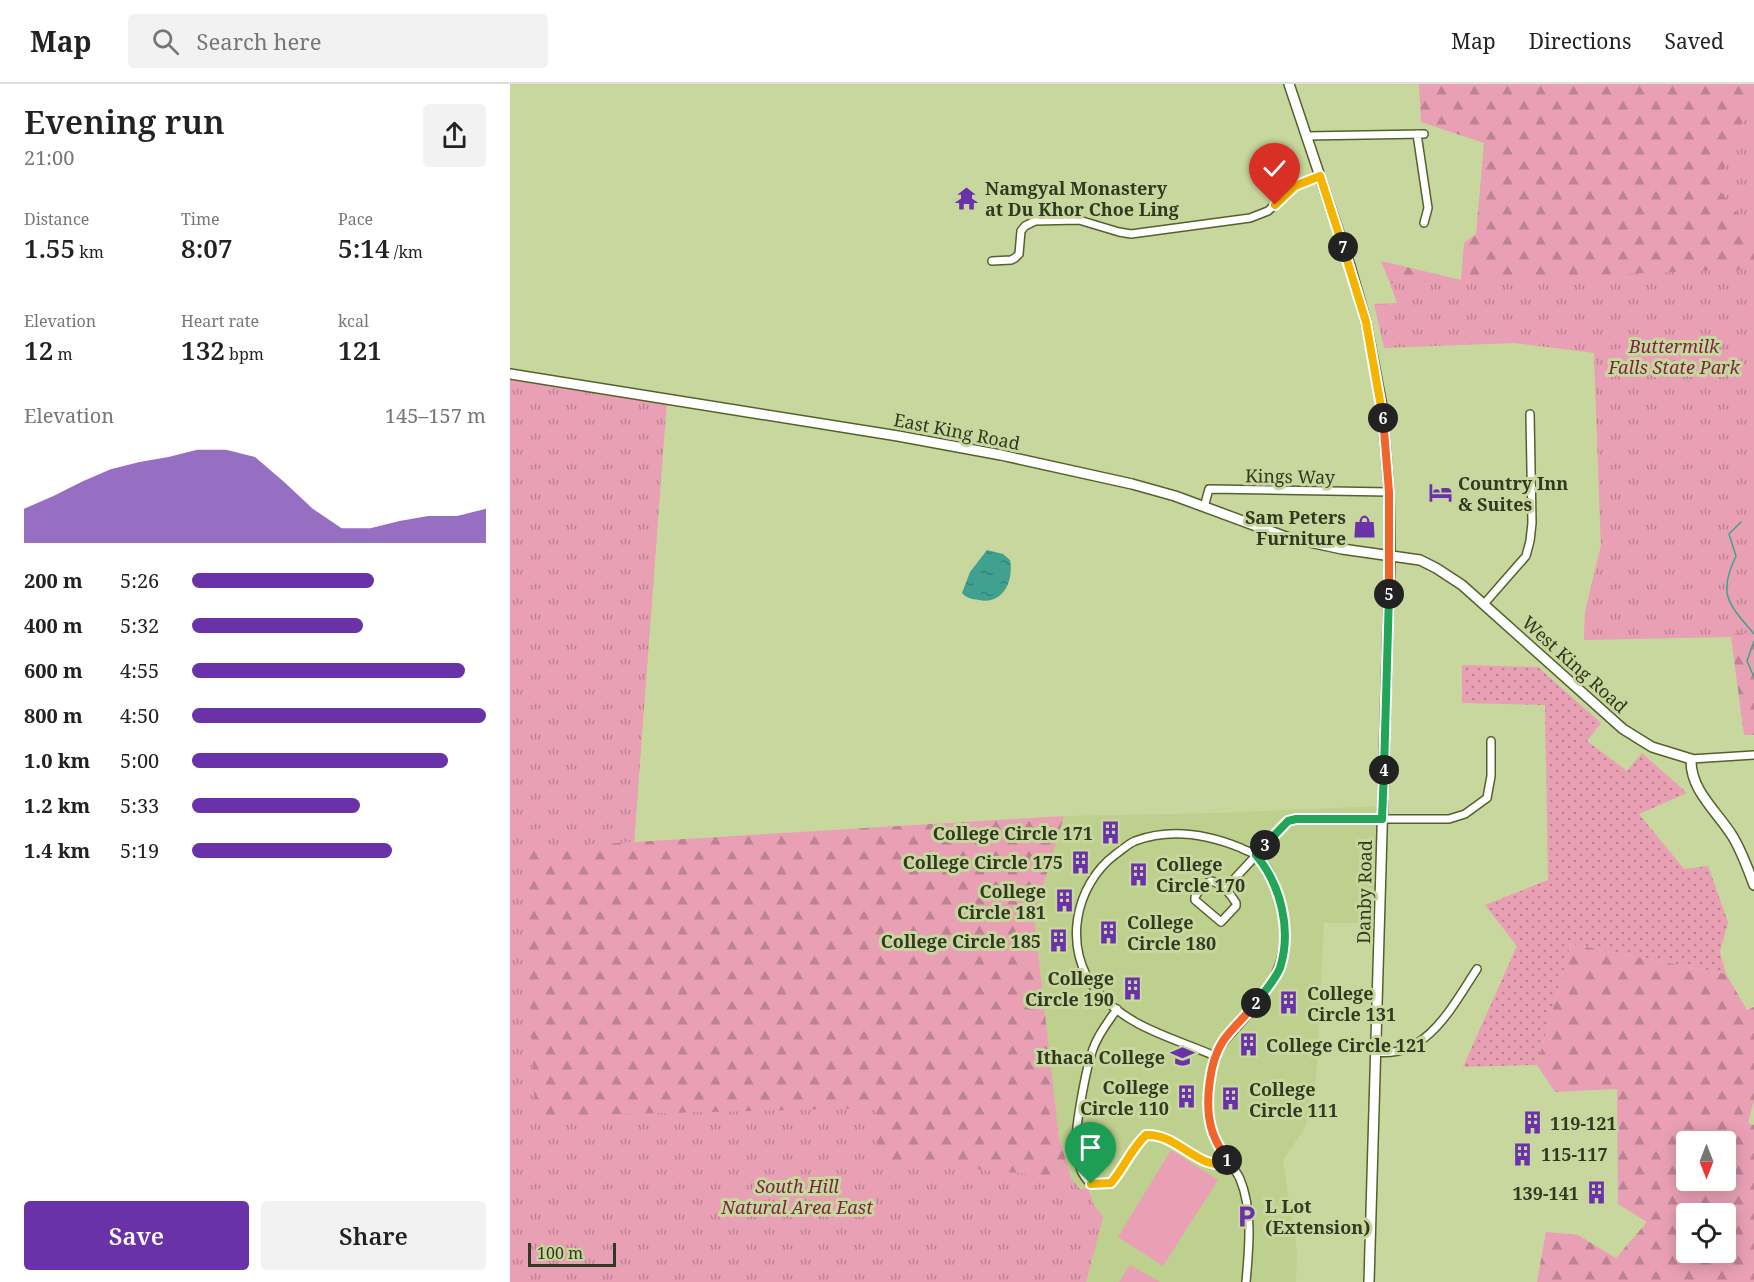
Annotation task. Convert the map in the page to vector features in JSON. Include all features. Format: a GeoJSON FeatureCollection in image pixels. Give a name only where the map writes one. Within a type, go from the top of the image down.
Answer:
{"type":"FeatureCollection","features":[{"type":"Feature","properties":{"kind":"street","name":"Danby Road"},"geometry":{"type":"LineString","coordinates":[[1289,84],[1366,322],[1382,406],[1389,492],[1390,555],[1369,1282]]}},
{"type":"Feature","properties":{"kind":"street"},"geometry":{"type":"LineString","coordinates":[[1306,136],[1420,134],[1428,208],[1424,223]]}},
{"type":"Feature","properties":{"kind":"street"},"geometry":{"type":"LineString","coordinates":[[992,261],[1015,258],[1019,254],[1021,231],[1035,221],[1078,220],[1131,234],[1232,221],[1260,215],[1275,205],[1295,186],[1320,176]]}},
{"type":"Feature","properties":{"kind":"street","name":"East King Road"},"geometry":{"type":"LineString","coordinates":[[510,374],[846,427],[1001,455],[1132,484],[1175,496],[1286,537],[1342,549],[1390,555]]}},
{"type":"Feature","properties":{"kind":"street"},"geometry":{"type":"LineString","coordinates":[[1484,604],[1526,556],[1530,541],[1532,523],[1530,414]]}},
{"type":"Feature","properties":{"kind":"street","name":"Kings Way"},"geometry":{"type":"LineString","coordinates":[[1204,507],[1209,489],[1389,492]]}},
{"type":"Feature","properties":{"kind":"street","name":"West King Road"},"geometry":{"type":"LineString","coordinates":[[1390,555],[1413,559],[1451,577],[1623,729],[1652,747],[1691,759],[1754,755]]}},
{"type":"Feature","properties":{"kind":"street"},"geometry":{"type":"LineString","coordinates":[[1225,889],[1288,821],[1296,819],[1449,819],[1477,808],[1487,798],[1491,776],[1491,741]]}},
{"type":"Feature","properties":{"kind":"street"},"geometry":{"type":"LineString","coordinates":[[1691,759],[1692,774],[1697,787],[1734,838],[1754,885]]}},
{"type":"Feature","properties":{"kind":"street"},"geometry":{"type":"LineString","coordinates":[[1215,1056],[1137,1024],[1097,991],[1083,969],[1076,943],[1077,918],[1084,897],[1095,876],[1111,858],[1133,842],[1162,835],[1194,834],[1221,840],[1256,855],[1267,868],[1276,886],[1284,925],[1284,947],[1279,970],[1250,1011],[1224,1040],[1215,1056],[1211,1073],[1210,1126],[1218,1146],[1239,1176],[1246,1207],[1250,1249],[1246,1282]]}},
{"type":"Feature","properties":{"kind":"street"},"geometry":{"type":"LineString","coordinates":[[1206,882],[1216,882],[1225,889],[1236,906],[1221,922],[1194,897],[1206,882]]}},
{"type":"Feature","properties":{"kind":"street"},"geometry":{"type":"LineString","coordinates":[[1376,1052],[1388,1053],[1405,1049],[1428,1036],[1477,969]]}},
{"type":"Feature","properties":{"kind":"street"},"geometry":{"type":"LineString","coordinates":[[1117,1009],[1098,1036],[1092,1051],[1084,1088],[1076,1147],[1081,1172],[1086,1179],[1091,1184],[1111,1183],[1132,1150],[1146,1135],[1157,1134],[1166,1137],[1207,1163],[1219,1166],[1230,1163]]}},
{"type":"Feature","properties":{"kind":"shaded area","name":"Ithaca College"},"geometry":{"type":"Polygon","coordinates":[[[1383,806],[1379,923],[1324,923],[1316,1080],[1305,1128],[1283,1160],[1297,1251],[1296,1282],[1086,1282],[1103,1217],[1094,1205],[1088,1189],[1080,1189],[1071,1178],[1059,1138],[1034,916],[1064,816],[1218,813],[1383,806]]]}},
{"type":"Feature","properties":{"kind":"green space"},"geometry":{"type":"Polygon","coordinates":[[[1419,84],[1754,84],[1754,735],[1744,735],[1731,637],[1584,640],[1585,612],[1601,546],[1594,353],[1398,303],[1381,261],[1461,280],[1464,243],[1476,234],[1484,143],[1421,122],[1419,84]]]}},
{"type":"Feature","properties":{"kind":"green space"},"geometry":{"type":"Polygon","coordinates":[[[1754,92],[1754,235],[1717,187],[1754,92]]]}},
{"type":"Feature","properties":{"kind":"green space","name":"Buttermilk Falls State Park"},"geometry":{"type":"Polygon","coordinates":[[[1754,269],[1754,633],[1584,640],[1585,612],[1601,546],[1594,353],[1514,343],[1384,348],[1374,304],[1397,303],[1390,283],[1754,269]]]}},
{"type":"Feature","properties":{"kind":"green space","name":"South Hill Natural Area East"},"geometry":{"type":"Polygon","coordinates":[[[510,375],[667,400],[634,842],[524,848],[535,1116],[876,1108],[877,1160],[1071,1178],[1080,1189],[1088,1189],[1094,1205],[1103,1217],[1086,1282],[510,1282],[510,375]]]}},
{"type":"Feature","properties":{"kind":"green space"},"geometry":{"type":"Polygon","coordinates":[[[510,384],[666,406],[634,842],[1064,816],[1034,916],[1059,1138],[1071,1178],[1080,1189],[1088,1189],[1094,1205],[1103,1217],[1086,1282],[543,1282],[510,941],[510,384]]]}},
{"type":"Feature","properties":{"kind":"green space"},"geometry":{"type":"Polygon","coordinates":[[[1462,665],[1538,667],[1601,723],[1587,741],[1627,771],[1642,753],[1687,793],[1639,814],[1684,869],[1708,866],[1728,922],[1720,952],[1726,974],[1571,944],[1537,1065],[1463,1067],[1517,946],[1485,905],[1548,880],[1545,705],[1462,703],[1462,665]]]}},
{"type":"Feature","properties":{"kind":"green space"},"geometry":{"type":"Polygon","coordinates":[[[1571,944],[1726,974],[1747,1010],[1754,1007],[1754,1100],[1748,1123],[1754,1125],[1754,1282],[1537,1282],[1546,1232],[1578,1235],[1616,1258],[1647,1222],[1618,1204],[1617,1089],[1555,1092],[1537,1065],[1571,944]]]}},
{"type":"Feature","properties":{"kind":"green space"},"geometry":{"type":"Polygon","coordinates":[[[1171,1150],[1218,1180],[1163,1266],[1118,1237],[1171,1150]]]}},
{"type":"Feature","properties":{"kind":"green space"},"geometry":{"type":"Polygon","coordinates":[[[1130,1265],[1160,1282],[1119,1282],[1130,1265]]]}},
{"type":"Feature","properties":{"kind":"water"},"geometry":{"type":"Polygon","coordinates":[[[987,550],[1003,554],[1010,560],[1008,583],[1005,590],[995,599],[987,601],[969,598],[962,593],[970,572],[987,550]]]}},
{"type":"Feature","properties":{"kind":"waterway"},"geometry":{"type":"LineString","coordinates":[[1741,522],[1729,534],[1736,556],[1727,580],[1727,590],[1732,606],[1754,634]]}},
{"type":"Feature","properties":{"kind":"waterway"},"geometry":{"type":"LineString","coordinates":[[1754,641],[1747,661],[1754,677]]}},
{"type":"Feature","properties":{"kind":"place","name":"Namgyal Monastery at Du Khor Choe Ling"},"geometry":{"type":"Point","coordinates":[967,198]}},
{"type":"Feature","properties":{"kind":"place","name":"Country Inn & Suites"},"geometry":{"type":"Point","coordinates":[1440,493]}},
{"type":"Feature","properties":{"kind":"place","name":"Sam Peters Furniture"},"geometry":{"type":"Point","coordinates":[1364,527]}},
{"type":"Feature","properties":{"kind":"place","name":"College Circle 171"},"geometry":{"type":"Point","coordinates":[1111,833]}},
{"type":"Feature","properties":{"kind":"place","name":"College Circle 175"},"geometry":{"type":"Point","coordinates":[1081,862]}},
{"type":"Feature","properties":{"kind":"place","name":"College Circle 170"},"geometry":{"type":"Point","coordinates":[1138,874]}},
{"type":"Feature","properties":{"kind":"place","name":"College Circle 181"},"geometry":{"type":"Point","coordinates":[1064,901]}},
{"type":"Feature","properties":{"kind":"place","name":"College Circle 180"},"geometry":{"type":"Point","coordinates":[1109,932]}},
{"type":"Feature","properties":{"kind":"place","name":"College Circle 185"},"geometry":{"type":"Point","coordinates":[1059,941]}},
{"type":"Feature","properties":{"kind":"place","name":"College Circle 190"},"geometry":{"type":"Point","coordinates":[1132,988]}},
{"type":"Feature","properties":{"kind":"place","name":"College Circle 131"},"geometry":{"type":"Point","coordinates":[1289,1003]}},
{"type":"Feature","properties":{"kind":"place","name":"College Circle 121"},"geometry":{"type":"Point","coordinates":[1248,1045]}},
{"type":"Feature","properties":{"kind":"place","name":"Ithaca College"},"geometry":{"type":"Point","coordinates":[1183,1057]}},
{"type":"Feature","properties":{"kind":"place","name":"College Circle 110"},"geometry":{"type":"Point","coordinates":[1187,1097]}},
{"type":"Feature","properties":{"kind":"place","name":"College Circle 111"},"geometry":{"type":"Point","coordinates":[1231,1099]}},
{"type":"Feature","properties":{"kind":"place","name":"119-121"},"geometry":{"type":"Point","coordinates":[1532,1123]}},
{"type":"Feature","properties":{"kind":"place","name":"115-117"},"geometry":{"type":"Point","coordinates":[1523,1154]}},
{"type":"Feature","properties":{"kind":"place","name":"139-141"},"geometry":{"type":"Point","coordinates":[1597,1193]}},
{"type":"Feature","properties":{"kind":"place","name":"L Lot (Extension)"},"geometry":{"type":"Point","coordinates":[1247,1216]}},
{"type":"Feature","properties":{"kind":"route"},"geometry":{"type":"LineString","coordinates":[[1091,1184],[1111,1183],[1132,1150],[1146,1135],[1157,1134],[1166,1137],[1207,1163],[1219,1166],[1230,1163],[1218,1146],[1210,1126],[1211,1073],[1215,1056],[1224,1040],[1250,1011],[1279,970],[1284,947],[1284,925],[1276,886],[1267,868],[1256,855],[1288,821],[1296,819],[1382,819],[1390,555],[1389,492],[1382,406],[1366,322],[1320,176],[1295,186],[1275,205]]}}]}
